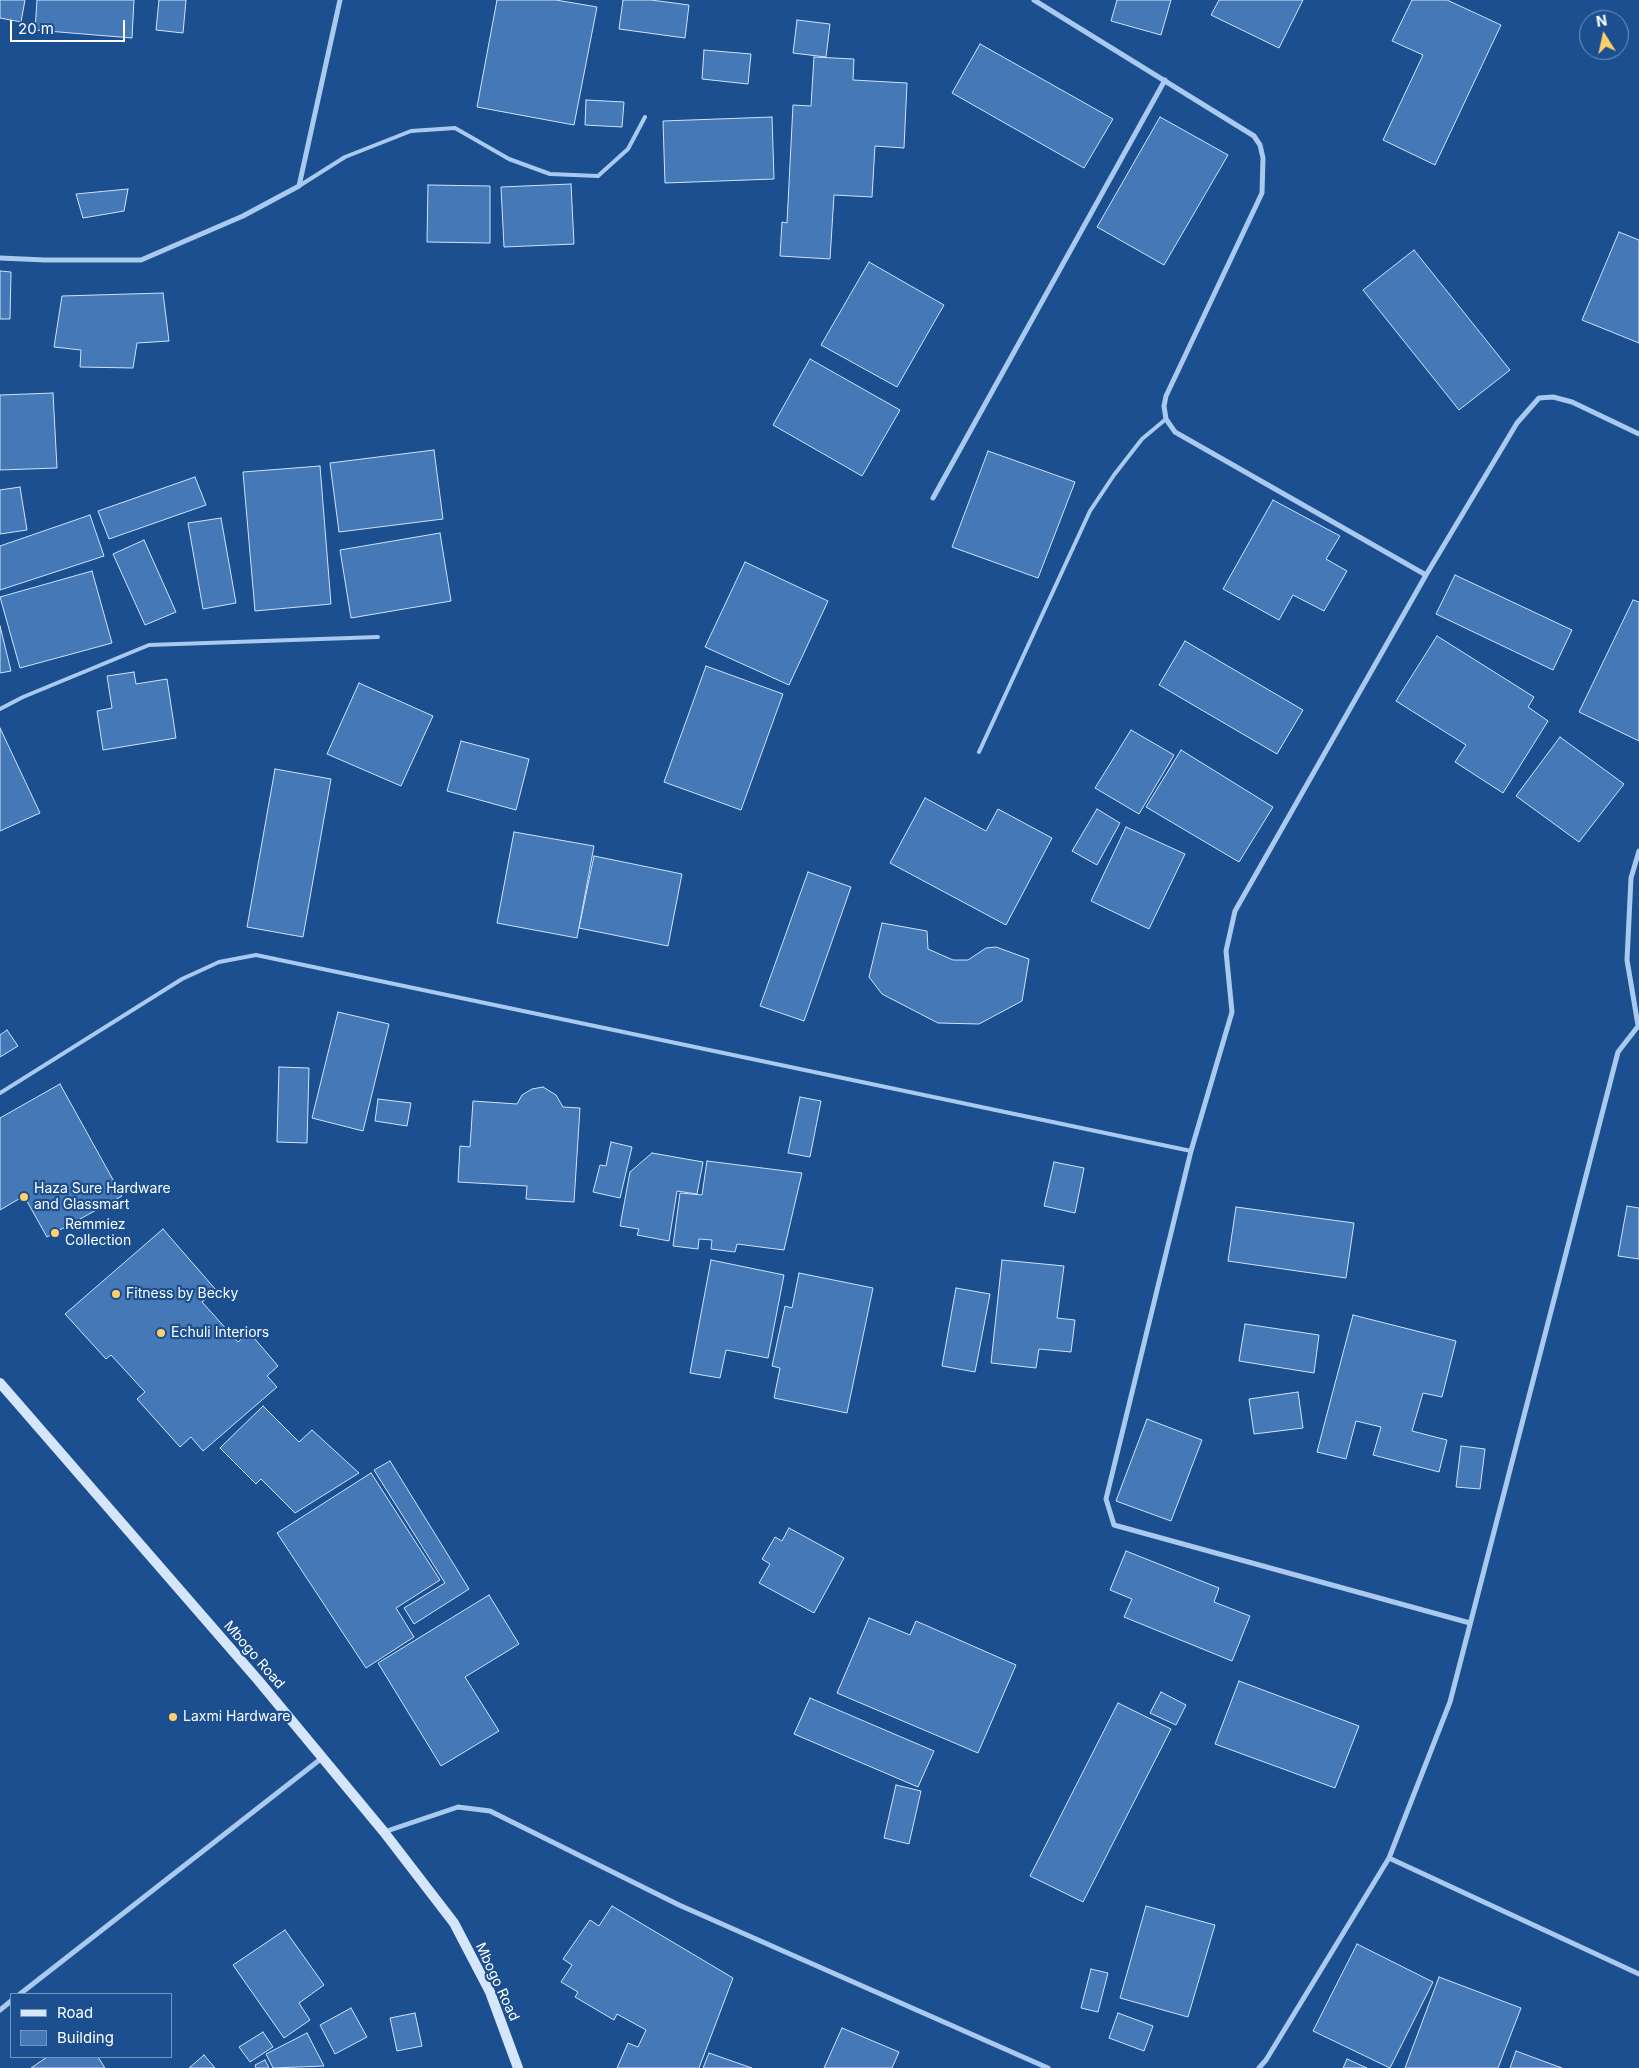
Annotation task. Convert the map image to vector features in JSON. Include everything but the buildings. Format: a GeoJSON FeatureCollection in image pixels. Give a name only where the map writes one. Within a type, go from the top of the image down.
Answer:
{"type":"FeatureCollection","features":[{"type":"Feature","properties":{"kind":"main road","name":"Mbogo Road"},"geometry":{"type":"LineString","coordinates":[[0,1383],[258,1680],[384,1832],[454,1923],[490,1992],[518,2068]]}},
{"type":"Feature","properties":{"kind":"street"},"geometry":{"type":"LineString","coordinates":[[0,258],[141,260],[243,216],[299,186],[340,0]]}},
{"type":"Feature","properties":{"kind":"street"},"geometry":{"type":"LineString","coordinates":[[1034,0],[1254,136],[1260,145],[1263,174],[1262,193],[1166,396],[1164,406],[1166,419],[1175,432],[1426,575]]}},
{"type":"Feature","properties":{"kind":"street"},"geometry":{"type":"LineString","coordinates":[[933,498],[1164,80]]}},
{"type":"Feature","properties":{"kind":"street"},"geometry":{"type":"LineString","coordinates":[[1470,1623],[1114,1526],[1106,1499],[1191,1151],[1232,1012],[1226,950],[1235,911],[1426,575],[1517,423],[1539,398],[1553,397],[1572,402],[1639,434]]}},
{"type":"Feature","properties":{"kind":"street"},"geometry":{"type":"LineString","coordinates":[[1259,2068],[1266,2060],[1389,1858],[1450,1702],[1618,1052],[1638,1025],[1627,960],[1631,878],[1639,851]]}},
{"type":"Feature","properties":{"kind":"street"},"geometry":{"type":"LineString","coordinates":[[21,1993],[322,1758]]}},
{"type":"Feature","properties":{"kind":"street"},"geometry":{"type":"LineString","coordinates":[[384,1832],[458,1807],[490,1811],[679,1905],[1048,2068]]}},
{"type":"Feature","properties":{"kind":"street"},"geometry":{"type":"LineString","coordinates":[[1389,1858],[1639,1974]]}},
{"type":"Feature","properties":{"kind":"street"},"geometry":{"type":"LineString","coordinates":[[0,2010],[10,2002]]}},
{"type":"Feature","properties":{"kind":"lane"},"geometry":{"type":"LineString","coordinates":[[299,186],[345,157],[411,130],[455,128],[509,159],[550,174],[598,176],[628,149],[645,117]]}},
{"type":"Feature","properties":{"kind":"lane"},"geometry":{"type":"LineString","coordinates":[[979,752],[1090,511],[1114,474],[1142,439],[1166,419]]}},
{"type":"Feature","properties":{"kind":"lane"},"geometry":{"type":"LineString","coordinates":[[0,708],[149,645],[378,637]]}},
{"type":"Feature","properties":{"kind":"lane"},"geometry":{"type":"LineString","coordinates":[[0,1093],[182,979],[219,962],[256,956],[1191,1151]]}},
{"type":"Feature","properties":{"kind":"place","name":"Haza Sure Hardware and Glassmart"},"geometry":{"type":"Point","coordinates":[24,1197]}},
{"type":"Feature","properties":{"kind":"place","name":"Remmiez Collection"},"geometry":{"type":"Point","coordinates":[55,1233]}},
{"type":"Feature","properties":{"kind":"place","name":"Fitness by Becky"},"geometry":{"type":"Point","coordinates":[116,1294]}},
{"type":"Feature","properties":{"kind":"place","name":"Echuli Interiors"},"geometry":{"type":"Point","coordinates":[161,1333]}},
{"type":"Feature","properties":{"kind":"place","name":"Laxmi Hardware"},"geometry":{"type":"Point","coordinates":[173,1717]}}]}
